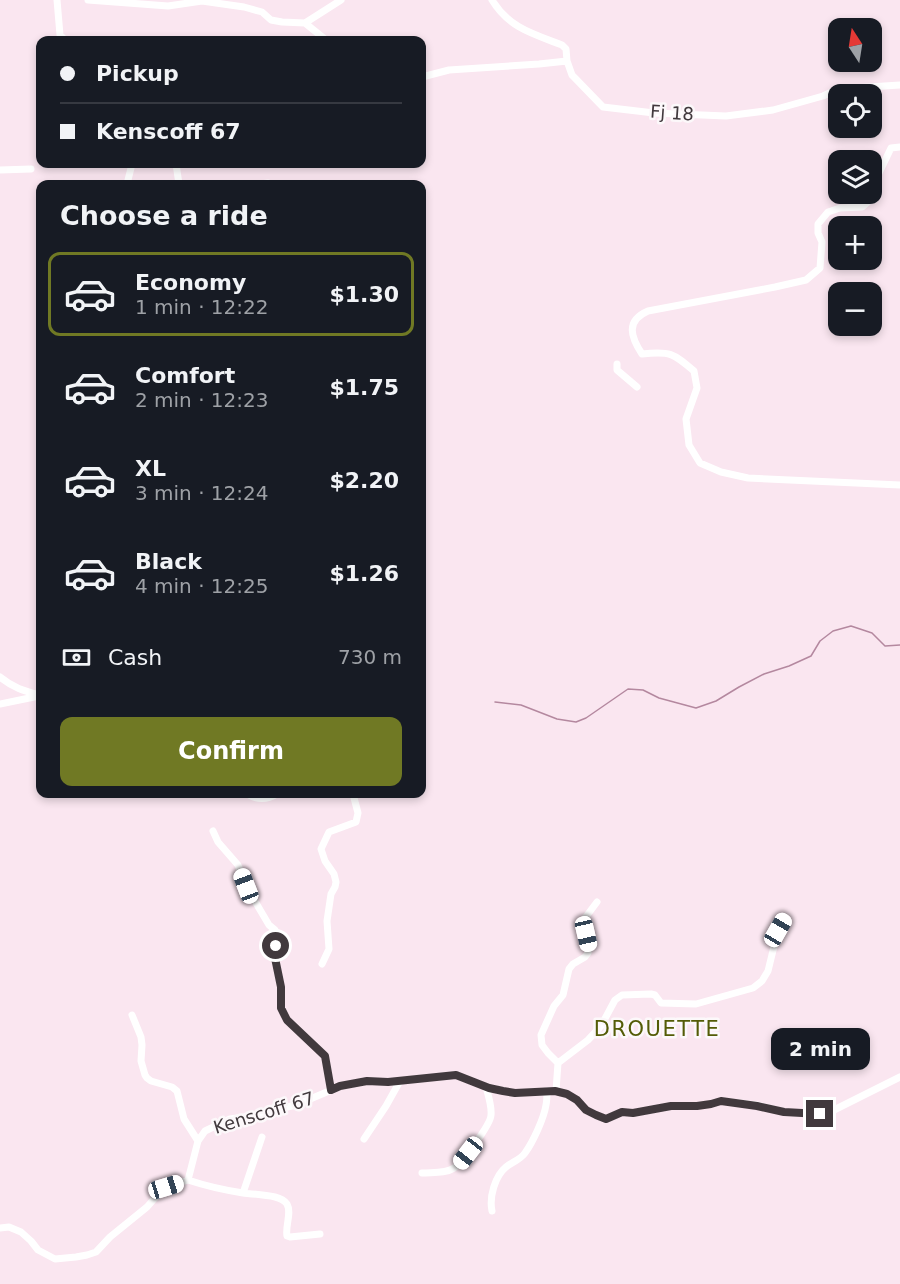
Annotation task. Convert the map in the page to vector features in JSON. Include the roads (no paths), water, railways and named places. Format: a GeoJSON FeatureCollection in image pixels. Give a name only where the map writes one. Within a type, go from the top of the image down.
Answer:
{"type":"FeatureCollection","features":[{"type":"Feature","properties":{"kind":"street"},"geometry":{"type":"LineString","coordinates":[[57,0],[61,36]]}},
{"type":"Feature","properties":{"kind":"street"},"geometry":{"type":"LineString","coordinates":[[88,0],[168,6],[202,1],[253,9],[262,12],[271,20],[306,23],[341,0]]}},
{"type":"Feature","properties":{"kind":"street","name":"Fj 18"},"geometry":{"type":"LineString","coordinates":[[492,0],[498,10],[520,28],[562,45],[566,49],[572,75],[603,107],[654,113],[726,117],[773,110],[823,96],[838,89],[900,85]]}},
{"type":"Feature","properties":{"kind":"street"},"geometry":{"type":"LineString","coordinates":[[306,23],[321,36]]}},
{"type":"Feature","properties":{"kind":"street"},"geometry":{"type":"LineString","coordinates":[[426,76],[449,70],[567,61]]}},
{"type":"Feature","properties":{"kind":"street"},"geometry":{"type":"LineString","coordinates":[[900,147],[891,148],[870,200],[862,207],[840,208],[828,212],[818,224],[818,233],[822,242],[820,268],[806,280],[648,311],[634,321],[632,327],[636,344],[642,354],[669,353],[694,371],[696,387],[686,419],[688,445],[700,463],[721,472],[748,478],[900,485]]}},
{"type":"Feature","properties":{"kind":"street"},"geometry":{"type":"LineString","coordinates":[[0,170],[31,169]]}},
{"type":"Feature","properties":{"kind":"street"},"geometry":{"type":"LineString","coordinates":[[617,364],[617,370],[637,387]]}},
{"type":"Feature","properties":{"kind":"street"},"geometry":{"type":"LineString","coordinates":[[0,677],[21,691],[36,694]]}},
{"type":"Feature","properties":{"kind":"street"},"geometry":{"type":"LineString","coordinates":[[0,704],[36,697]]}},
{"type":"Feature","properties":{"kind":"street"},"geometry":{"type":"LineString","coordinates":[[322,964],[329,949],[327,921],[331,894],[336,882],[321,849],[329,832],[356,822],[358,813],[355,798]]}},
{"type":"Feature","properties":{"kind":"street"},"geometry":{"type":"LineString","coordinates":[[213,831],[218,842],[238,865],[246,886],[269,925],[275,930],[275,958],[281,987],[281,1008],[287,1020],[325,1056],[331,1090]]}},
{"type":"Feature","properties":{"kind":"street"},"geometry":{"type":"LineString","coordinates":[[558,1063],[542,1045],[541,1035],[554,1006],[563,995],[569,969],[588,953],[584,922],[597,902]]}},
{"type":"Feature","properties":{"kind":"street"},"geometry":{"type":"LineString","coordinates":[[555,1091],[558,1063],[588,1040],[601,1026],[615,1000],[622,995],[651,994],[655,995],[661,1003],[696,1004],[753,988],[762,981],[768,971],[778,930],[785,917]]}},
{"type":"Feature","properties":{"kind":"street"},"geometry":{"type":"LineString","coordinates":[[132,1015],[141,1037],[141,1061],[147,1078],[177,1091],[184,1119],[198,1141]]}},
{"type":"Feature","properties":{"kind":"street","name":"Kenscoff 67"},"geometry":{"type":"LineString","coordinates":[[188,1180],[198,1141],[205,1131],[230,1119],[296,1105],[340,1086],[367,1081],[400,1081],[456,1075],[486,1087],[515,1093],[555,1091],[567,1094],[577,1100],[586,1110],[606,1119],[622,1112],[633,1113],[671,1106],[697,1106],[721,1101],[784,1112],[820,1114],[834,1110],[900,1077]]}},
{"type":"Feature","properties":{"kind":"street"},"geometry":{"type":"LineString","coordinates":[[364,1139],[387,1106],[400,1081]]}},
{"type":"Feature","properties":{"kind":"street"},"geometry":{"type":"LineString","coordinates":[[422,1173],[446,1172],[455,1168],[468,1153],[487,1126],[491,1116],[486,1087]]}},
{"type":"Feature","properties":{"kind":"street"},"geometry":{"type":"LineString","coordinates":[[492,1211],[493,1190],[498,1179],[504,1169],[526,1152],[542,1119],[547,1091]]}},
{"type":"Feature","properties":{"kind":"street"},"geometry":{"type":"LineString","coordinates":[[243,1193],[262,1137]]}},
{"type":"Feature","properties":{"kind":"street"},"geometry":{"type":"LineString","coordinates":[[0,1228],[9,1227],[21,1232],[38,1250],[55,1259],[87,1255],[96,1252],[110,1237],[147,1208],[166,1187],[188,1180],[202,1185],[282,1199],[289,1215],[286,1233],[289,1237],[320,1234]]}},
{"type":"Feature","properties":{"kind":"waterway"},"geometry":{"type":"LineString","coordinates":[[495,702],[521,705],[557,719],[576,722],[586,718],[628,689],[643,690],[659,698],[696,708],[716,701],[764,674],[811,656],[820,641],[833,631],[851,626],[872,633],[885,646],[900,645]]}},
{"type":"Feature","properties":{"kind":"district","name":"DROUETTE"},"geometry":{"type":"Point","coordinates":[657,1029]}}]}
